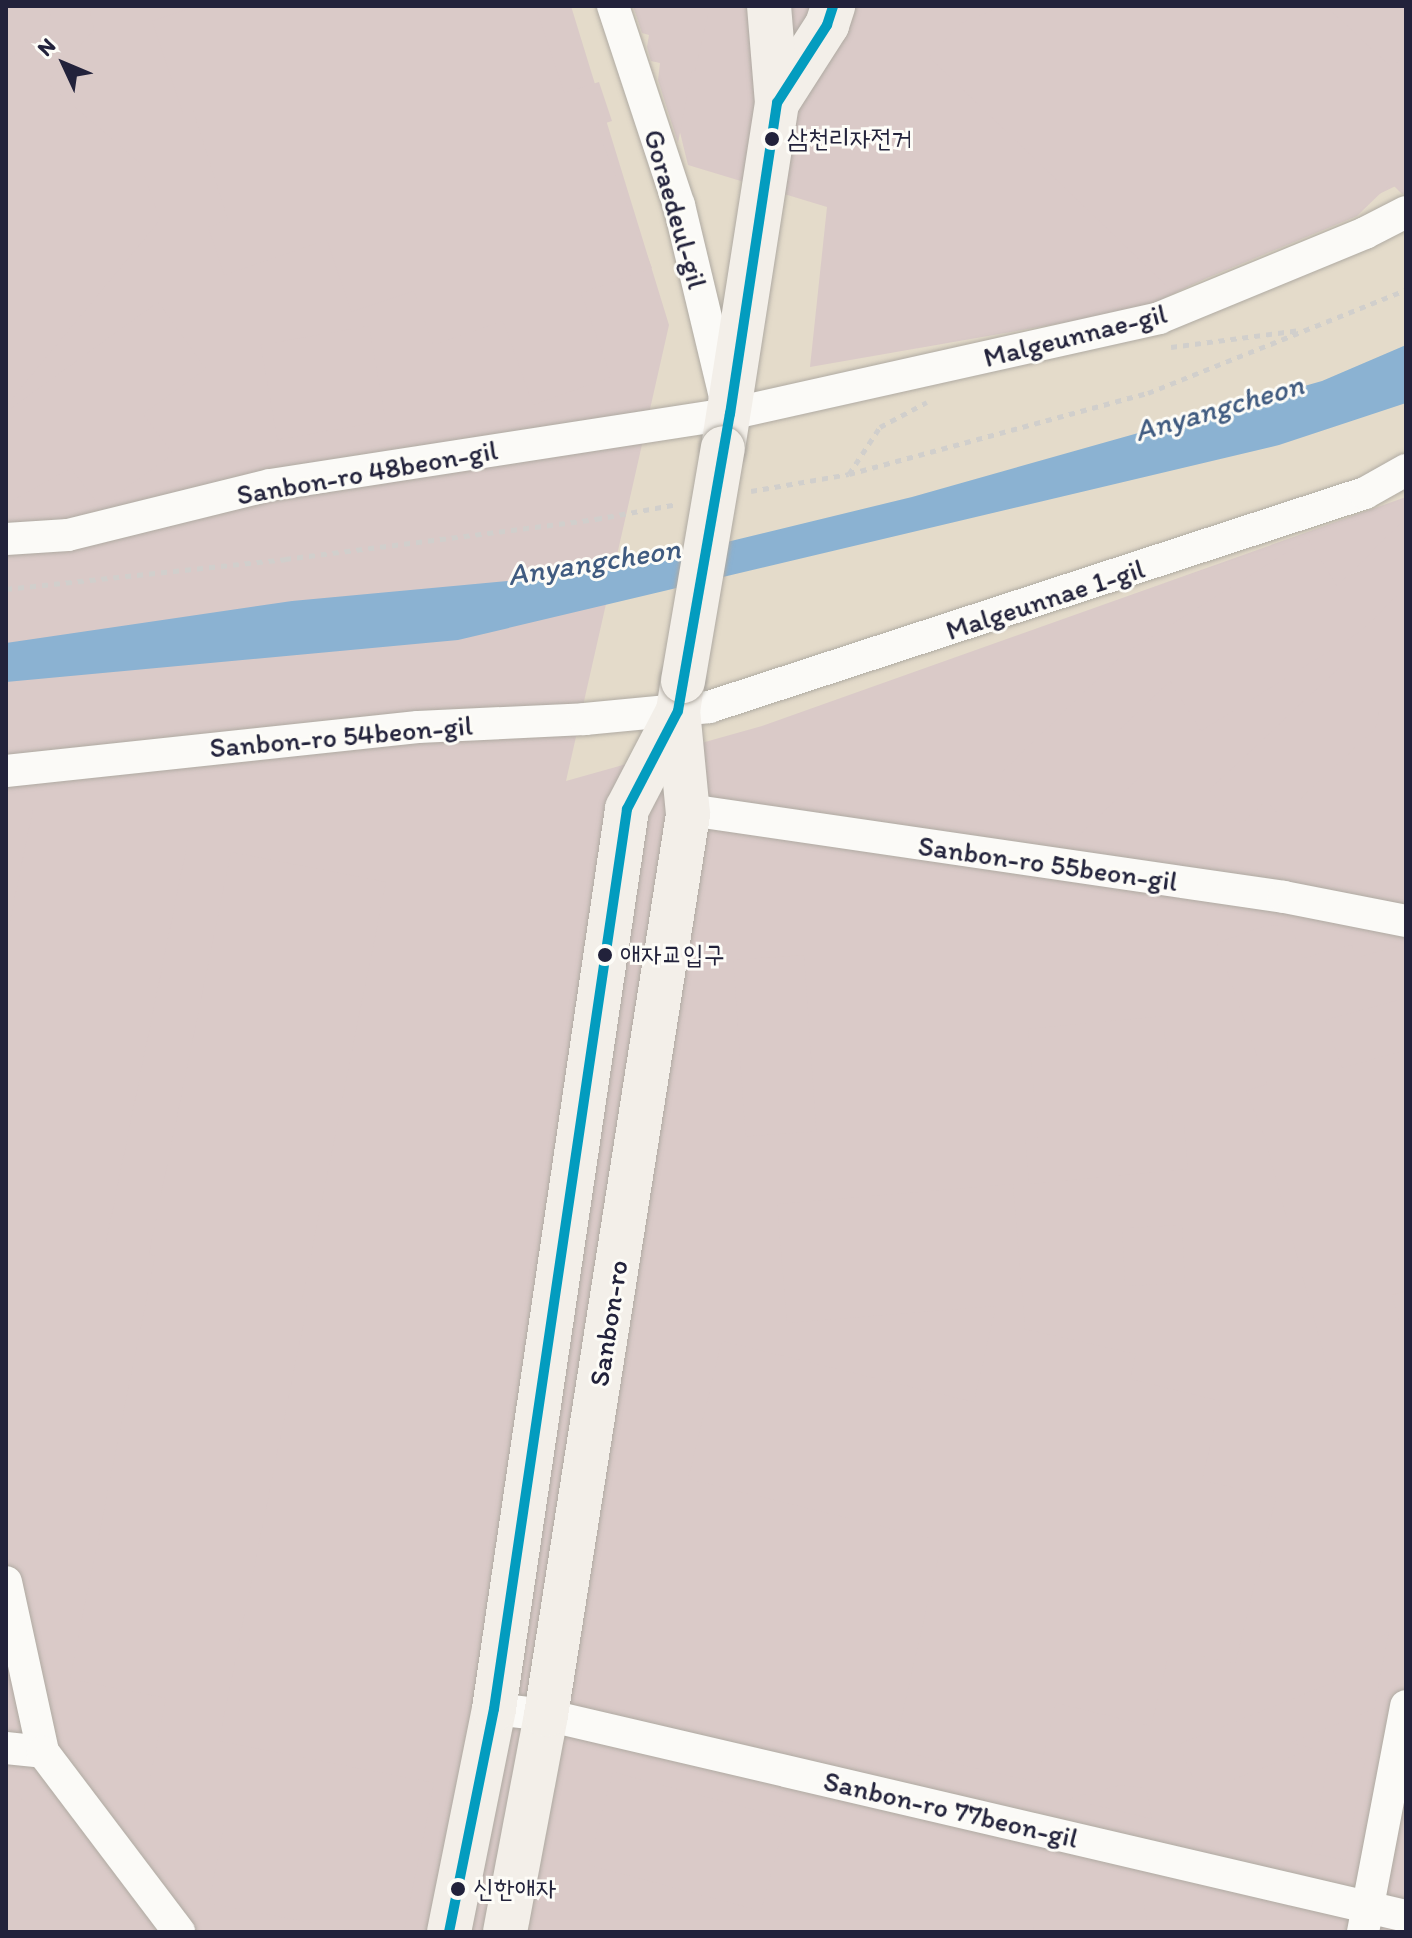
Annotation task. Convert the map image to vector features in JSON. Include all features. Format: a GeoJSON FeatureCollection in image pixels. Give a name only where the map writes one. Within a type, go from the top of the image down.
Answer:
{"type":"FeatureCollection","features":[{"type":"Feature","properties":{"kind":"street","name":"Goraedeul-gil"},"geometry":{"type":"LineString","coordinates":[[613,6],[679,205],[726,431]]}},
{"type":"Feature","properties":{"kind":"street"},"geometry":{"type":"LineString","coordinates":[[680,696],[726,431],[777,103],[769,6]]}},
{"type":"Feature","properties":{"kind":"street"},"geometry":{"type":"LineString","coordinates":[[777,103],[827,25],[833,6]]}},
{"type":"Feature","properties":{"kind":"street","name":"Malgeunnae-gil"},"geometry":{"type":"LineString","coordinates":[[726,431],[1159,318],[1365,233],[1406,212]]}},
{"type":"Feature","properties":{"kind":"street","name":"Sanbon-ro 48beon-gil"},"geometry":{"type":"LineString","coordinates":[[6,539],[68,535],[270,485],[726,431]]}},
{"type":"Feature","properties":{"kind":"street","name":"Malgeunnae 1-gil"},"geometry":{"type":"LineString","coordinates":[[680,696],[709,707],[1365,493],[1406,470]]}},
{"type":"Feature","properties":{"kind":"street","name":"Sanbon-ro 54beon-gil"},"geometry":{"type":"LineString","coordinates":[[6,771],[680,696]]}},
{"type":"Feature","properties":{"kind":"street","name":"Sanbon-ro"},"geometry":{"type":"LineString","coordinates":[[505,1932],[546,1715],[688,814],[680,696]]}},
{"type":"Feature","properties":{"kind":"street","name":"Sanbon-ro"},"geometry":{"type":"LineString","coordinates":[[449,1932],[494,1709],[627,809],[680,696]]}},
{"type":"Feature","properties":{"kind":"street","name":"Sanbon-ro 55beon-gil"},"geometry":{"type":"LineString","coordinates":[[688,814],[703,812],[1268,895],[1406,921]]}},
{"type":"Feature","properties":{"kind":"street"},"geometry":{"type":"LineString","coordinates":[[6,1582],[43,1752],[179,1932]]}},
{"type":"Feature","properties":{"kind":"street"},"geometry":{"type":"LineString","coordinates":[[1366,1919],[1406,1706]]}},
{"type":"Feature","properties":{"kind":"street","name":"Sanbon-ro 77beon-gil"},"geometry":{"type":"LineString","coordinates":[[494,1709],[546,1715],[1366,1919],[1406,1916]]}},
{"type":"Feature","properties":{"kind":"street"},"geometry":{"type":"LineString","coordinates":[[6,1748],[43,1752]]}},
{"type":"Feature","properties":{"kind":"shaded area"},"geometry":{"type":"Polygon","coordinates":[[[6,6],[571,6],[669,325],[566,781],[762,726],[1406,497],[1406,1932],[6,1932],[6,6]]]}},
{"type":"Feature","properties":{"kind":"shaded area"},"geometry":{"type":"Polygon","coordinates":[[[649,6],[1406,6],[1406,181],[1142,309],[810,367],[827,207],[688,165],[649,6]]]}},
{"type":"Feature","properties":{"kind":"water"},"geometry":{"type":"Polygon","coordinates":[[[1406,345],[1406,403],[1279,445],[458,640],[6,682],[6,643],[292,601],[603,572],[912,497],[1322,381],[1406,345]]]}},
{"type":"Feature","properties":{"kind":"building"},"geometry":{"type":"Polygon","coordinates":[[[48,6],[89,6],[94,30],[47,83],[140,163],[160,220],[6,406],[6,64],[51,16],[48,6]]]}},
{"type":"Feature","properties":{"kind":"building"},"geometry":{"type":"Polygon","coordinates":[[[197,6],[535,6],[564,93],[599,82],[612,121],[596,126],[652,268],[581,293],[611,377],[533,405],[503,321],[433,345],[414,291],[351,312],[327,240],[224,275],[208,227],[228,220],[193,110],[183,114],[152,21],[197,6]]]}},
{"type":"Feature","properties":{"kind":"building"},"geometry":{"type":"Polygon","coordinates":[[[633,6],[710,6],[695,71],[692,70],[678,143],[658,80],[660,63],[651,61],[647,47],[649,35],[642,33],[633,6]]]}},
{"type":"Feature","properties":{"kind":"building"},"geometry":{"type":"Polygon","coordinates":[[[1004,6],[1326,6],[1392,68],[1406,53],[1406,193],[1402,194],[1391,183],[1357,216],[1173,292],[929,57],[961,23],[1004,6]]]}},
{"type":"Feature","properties":{"kind":"building"},"geometry":{"type":"Polygon","coordinates":[[[158,302],[206,369],[143,414],[173,454],[100,507],[71,468],[6,504],[6,412],[158,302]]]}},
{"type":"Feature","properties":{"kind":"building"},"geometry":{"type":"Polygon","coordinates":[[[369,326],[386,421],[277,440],[261,345],[369,326]]]}},
{"type":"Feature","properties":{"kind":"building"},"geometry":{"type":"Polygon","coordinates":[[[1406,518],[1406,587],[1360,632],[1201,731],[1170,681],[1113,736],[1147,770],[1068,846],[999,775],[1122,655],[1308,539],[1337,586],[1406,518]]]}},
{"type":"Feature","properties":{"kind":"building"},"geometry":{"type":"Polygon","coordinates":[[[1341,666],[1380,708],[1375,729],[1281,817],[1266,801],[1241,824],[1209,790],[1341,666]]]}},
{"type":"Feature","properties":{"kind":"building"},"geometry":{"type":"Polygon","coordinates":[[[33,809],[188,840],[106,1243],[6,1223],[6,940],[33,809]]]}},
{"type":"Feature","properties":{"kind":"building"},"geometry":{"type":"Polygon","coordinates":[[[231,852],[386,882],[301,1305],[307,1306],[219,1741],[434,1783],[404,1932],[359,1932],[209,1903],[224,1825],[144,1809],[166,1698],[70,1679],[155,1256],[149,1254],[231,852]]]}},
{"type":"Feature","properties":{"kind":"building"},"geometry":{"type":"Polygon","coordinates":[[[1267,925],[1291,927],[1303,958],[1352,945],[1355,958],[1403,945],[1406,957],[1406,998],[1325,1020],[1342,1068],[1406,1050],[1406,1291],[1392,1295],[1406,1346],[1406,1372],[1334,1392],[1264,1135],[1246,1091],[1267,1084],[1217,943],[1267,925]]]}},
{"type":"Feature","properties":{"kind":"building"},"geometry":{"type":"Polygon","coordinates":[[[804,955],[816,1132],[746,1137],[733,960],[804,955]]]}},
{"type":"Feature","properties":{"kind":"building"},"geometry":{"type":"Polygon","coordinates":[[[1163,1016],[1173,1124],[1184,1123],[1188,1169],[1029,1184],[1025,1138],[1038,1137],[1028,1029],[1163,1016]]]}},
{"type":"Feature","properties":{"kind":"building"},"geometry":{"type":"Polygon","coordinates":[[[1013,1184],[1025,1329],[1136,1354],[1130,1379],[1221,1401],[1202,1480],[1276,1498],[1235,1664],[1170,1649],[1151,1726],[1056,1703],[1037,1782],[894,1750],[942,1541],[688,1479],[722,1341],[974,1402],[996,1306],[787,1323],[777,1204],[1013,1184]]]}},
{"type":"Feature","properties":{"kind":"building"},"geometry":{"type":"Polygon","coordinates":[[[1182,1225],[1185,1283],[1125,1286],[1122,1228],[1182,1225]]]}},
{"type":"Feature","properties":{"kind":"building"},"geometry":{"type":"Polygon","coordinates":[[[1389,1631],[1374,1709],[1290,1743],[1313,1748],[1199,1793],[1179,1744],[1337,1681],[1333,1671],[1389,1631]]]}},
{"type":"Feature","properties":{"kind":"building"},"geometry":{"type":"Polygon","coordinates":[[[1330,1752],[1365,1759],[1346,1860],[1310,1853],[1330,1752]]]}},
{"type":"Feature","properties":{"kind":"building"},"geometry":{"type":"Polygon","coordinates":[[[613,1772],[786,1818],[761,1911],[588,1865],[613,1772]]]}},
{"type":"Feature","properties":{"kind":"building"},"geometry":{"type":"Polygon","coordinates":[[[6,1784],[28,1805],[42,1795],[72,1832],[77,1828],[139,1911],[112,1932],[6,1932],[6,1784]]]}},
{"type":"Feature","properties":{"kind":"building"},"geometry":{"type":"Polygon","coordinates":[[[1120,1785],[1146,1788],[1152,1819],[1069,1799],[1120,1785]]]}},
{"type":"Feature","properties":{"kind":"building"},"geometry":{"type":"Polygon","coordinates":[[[1143,1899],[1149,1932],[1034,1932],[1033,1921],[1143,1899]]]}},
{"type":"Feature","properties":{"kind":"transit line"},"geometry":{"type":"LineString","coordinates":[[449,1932],[494,1709],[627,809],[678,711],[730,414],[777,103],[827,25],[833,6]]}},
{"type":"Feature","properties":{"kind":"place","name":"삼천리자전거"},"geometry":{"type":"Point","coordinates":[772,139]}},
{"type":"Feature","properties":{"kind":"place","name":"애자교입구"},"geometry":{"type":"Point","coordinates":[605,955]}},
{"type":"Feature","properties":{"kind":"place","name":"신한애자"},"geometry":{"type":"Point","coordinates":[458,1889]}},
{"type":"Feature","properties":{"kind":"water label","name":"Anyangcheon"},"geometry":{"type":"Point","coordinates":[1219,408]}},
{"type":"Feature","properties":{"kind":"water label","name":"Anyangcheon"},"geometry":{"type":"Point","coordinates":[594,562]}}]}
